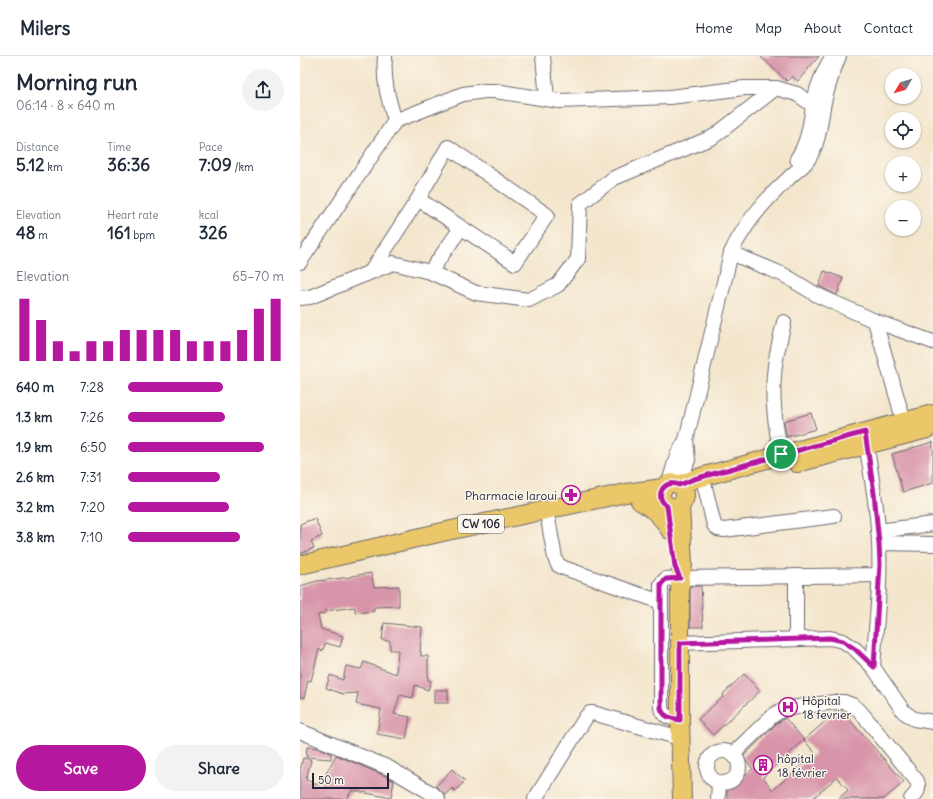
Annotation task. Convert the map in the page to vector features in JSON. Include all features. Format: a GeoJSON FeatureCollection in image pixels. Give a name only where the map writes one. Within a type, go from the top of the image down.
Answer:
{"type":"FeatureCollection","features":[{"type":"Feature","properties":{"kind":"main road","name":"CW 106"},"geometry":{"type":"LineString","coordinates":[[300,572],[673,493],[694,479],[781,454],[865,439],[904,422],[933,414]]}},
{"type":"Feature","properties":{"kind":"main road"},"geometry":{"type":"LineString","coordinates":[[673,493],[705,487],[865,439],[933,427]]}},
{"type":"Feature","properties":{"kind":"main road","name":"CW 106"},"geometry":{"type":"LineString","coordinates":[[300,565],[447,531],[626,493],[673,493]]}},
{"type":"Feature","properties":{"kind":"main road"},"geometry":{"type":"LineString","coordinates":[[673,493],[670,530],[675,567],[680,578]]}},
{"type":"Feature","properties":{"kind":"main road"},"geometry":{"type":"LineString","coordinates":[[673,493],[683,565],[680,578],[680,738],[682,799]]}},
{"type":"Feature","properties":{"kind":"main road"},"geometry":{"type":"LineString","coordinates":[[640,501],[654,510],[666,522],[670,530]]}},
{"type":"Feature","properties":{"kind":"street"},"geometry":{"type":"LineString","coordinates":[[385,56],[385,87],[395,121]]}},
{"type":"Feature","properties":{"kind":"street"},"geometry":{"type":"LineString","coordinates":[[543,56],[547,99]]}},
{"type":"Feature","properties":{"kind":"street"},"geometry":{"type":"LineString","coordinates":[[673,493],[688,460],[686,440],[731,253],[740,234],[752,217],[789,178],[803,166],[814,150],[817,141],[818,85],[832,56]]}},
{"type":"Feature","properties":{"kind":"street"},"geometry":{"type":"LineString","coordinates":[[818,109],[830,82],[839,56]]}},
{"type":"Feature","properties":{"kind":"street"},"geometry":{"type":"LineString","coordinates":[[300,262],[395,121],[463,94],[474,91],[495,91],[559,101],[670,97],[744,88],[776,88],[797,94],[818,109]]}},
{"type":"Feature","properties":{"kind":"street"},"geometry":{"type":"LineString","coordinates":[[300,298],[310,296],[372,270],[393,263],[430,272],[476,293],[529,300],[558,285],[578,259],[580,204],[614,178],[713,137],[776,88]]}},
{"type":"Feature","properties":{"kind":"street"},"geometry":{"type":"LineString","coordinates":[[372,270],[418,199],[448,147],[547,215],[515,262],[418,199]]}},
{"type":"Feature","properties":{"kind":"street"},"geometry":{"type":"LineString","coordinates":[[430,272],[461,228]]}},
{"type":"Feature","properties":{"kind":"street"},"geometry":{"type":"LineString","coordinates":[[731,253],[771,269],[817,295],[875,321],[933,343]]}},
{"type":"Feature","properties":{"kind":"street"},"geometry":{"type":"LineString","coordinates":[[875,321],[904,422]]}},
{"type":"Feature","properties":{"kind":"street"},"geometry":{"type":"LineString","coordinates":[[781,454],[774,421],[773,392],[775,364],[784,322]]}},
{"type":"Feature","properties":{"kind":"street"},"geometry":{"type":"LineString","coordinates":[[865,439],[874,493],[879,537],[879,575],[874,667]]}},
{"type":"Feature","properties":{"kind":"street"},"geometry":{"type":"LineString","coordinates":[[705,487],[714,525],[718,529],[724,530],[834,516]]}},
{"type":"Feature","properties":{"kind":"street"},"geometry":{"type":"LineString","coordinates":[[548,519],[555,558],[558,565],[661,602]]}},
{"type":"Feature","properties":{"kind":"street"},"geometry":{"type":"LineString","coordinates":[[879,537],[933,524]]}},
{"type":"Feature","properties":{"kind":"street"},"geometry":{"type":"LineString","coordinates":[[879,537],[933,544]]}},
{"type":"Feature","properties":{"kind":"street"},"geometry":{"type":"LineString","coordinates":[[680,720],[667,717],[661,708],[661,584],[666,579],[879,575]]}},
{"type":"Feature","properties":{"kind":"street"},"geometry":{"type":"LineString","coordinates":[[796,576],[796,639]]}},
{"type":"Feature","properties":{"kind":"street"},"geometry":{"type":"LineString","coordinates":[[680,643],[830,638],[843,641],[855,649],[874,667],[904,712],[914,719],[933,722]]}},
{"type":"Feature","properties":{"kind":"street"},"geometry":{"type":"LineString","coordinates":[[733,754],[770,717],[780,711],[790,708],[844,702],[859,710],[917,780],[918,790],[911,799]]}},
{"type":"Feature","properties":{"kind":"street"},"geometry":{"type":"LineString","coordinates":[[535,799],[586,717],[590,713],[680,738]]}},
{"type":"Feature","properties":{"kind":"street"},"geometry":{"type":"LineString","coordinates":[[300,731],[389,768],[434,794],[438,799]]}},
{"type":"Feature","properties":{"kind":"street"},"geometry":{"type":"LineString","coordinates":[[720,750],[733,754],[737,758],[739,765],[739,771],[736,777],[726,784],[713,781],[706,770],[709,757],[720,750]]}},
{"type":"Feature","properties":{"kind":"street"},"geometry":{"type":"LineString","coordinates":[[719,783],[719,799]]}},
{"type":"Feature","properties":{"kind":"building"},"geometry":{"type":"Polygon","coordinates":[[[760,56],[819,56],[798,81],[792,76],[787,81],[760,56]]]}},
{"type":"Feature","properties":{"kind":"building"},"geometry":{"type":"Polygon","coordinates":[[[824,271],[843,278],[837,295],[819,286],[824,271]]]}},
{"type":"Feature","properties":{"kind":"building"},"geometry":{"type":"Polygon","coordinates":[[[811,413],[816,429],[787,437],[784,421],[811,413]]]}},
{"type":"Feature","properties":{"kind":"building"},"geometry":{"type":"Polygon","coordinates":[[[933,442],[933,483],[903,492],[892,454],[933,442]]]}},
{"type":"Feature","properties":{"kind":"building"},"geometry":{"type":"Polygon","coordinates":[[[315,518],[322,536],[311,541],[314,548],[300,554],[300,524],[315,518]]]}},
{"type":"Feature","properties":{"kind":"building"},"geometry":{"type":"Polygon","coordinates":[[[371,573],[374,587],[399,586],[399,606],[374,607],[374,611],[355,613],[355,607],[325,611],[326,613],[318,615],[321,629],[343,636],[340,647],[326,643],[322,651],[319,649],[311,681],[308,680],[304,698],[300,698],[300,586],[317,581],[371,573]]]}},
{"type":"Feature","properties":{"kind":"building"},"geometry":{"type":"Polygon","coordinates":[[[690,586],[701,586],[703,627],[690,627],[690,586]]]}},
{"type":"Feature","properties":{"kind":"building"},"geometry":{"type":"Polygon","coordinates":[[[384,623],[422,627],[420,652],[421,656],[428,656],[428,680],[431,681],[428,690],[415,685],[413,698],[400,695],[394,714],[410,717],[406,739],[377,734],[381,709],[356,704],[358,693],[343,694],[326,688],[330,675],[343,680],[346,666],[361,669],[364,662],[396,674],[398,650],[390,650],[390,641],[382,640],[384,623]]]}},
{"type":"Feature","properties":{"kind":"building"},"geometry":{"type":"Polygon","coordinates":[[[744,674],[760,691],[713,735],[698,719],[724,696],[723,694],[744,674]]]}},
{"type":"Feature","properties":{"kind":"building"},"geometry":{"type":"Polygon","coordinates":[[[434,690],[448,690],[448,703],[434,703],[434,690]]]}},
{"type":"Feature","properties":{"kind":"building"},"geometry":{"type":"Polygon","coordinates":[[[838,710],[841,710],[904,782],[884,799],[838,799],[848,790],[837,777],[812,799],[729,799],[727,797],[727,790],[753,769],[743,757],[776,724],[785,718],[804,740],[838,710]],[[804,740],[763,777],[773,790],[815,753],[804,740]]]}},
{"type":"Feature","properties":{"kind":"building"},"geometry":{"type":"Polygon","coordinates":[[[307,747],[318,748],[331,753],[331,759],[306,757],[307,747]]]}},
{"type":"Feature","properties":{"kind":"building"},"geometry":{"type":"Polygon","coordinates":[[[336,755],[394,781],[391,798],[352,790],[347,799],[300,799],[300,770],[303,758],[311,760],[306,780],[320,785],[336,755]]]}},
{"type":"Feature","properties":{"kind":"building"},"geometry":{"type":"Polygon","coordinates":[[[452,769],[465,781],[455,791],[452,788],[445,795],[436,786],[452,769]]]}},
{"type":"Feature","properties":{"kind":"place","name":"Pharmacie laroui"},"geometry":{"type":"Point","coordinates":[571,495]}},
{"type":"Feature","properties":{"kind":"place","name":"Hôpital 18 fevrier"},"geometry":{"type":"Point","coordinates":[788,707]}},
{"type":"Feature","properties":{"kind":"place","name":"hôpital 18 février"},"geometry":{"type":"Point","coordinates":[763,765]}},
{"type":"Feature","properties":{"kind":"route"},"geometry":{"type":"LineString","coordinates":[[865,432],[874,493],[880,564],[874,667],[855,649],[843,641],[830,638],[680,643],[680,720],[667,717],[661,708],[661,584],[666,579],[680,578],[675,567],[667,506],[662,502],[660,493],[665,486],[670,483],[676,483],[679,485],[687,481],[781,454],[865,432]]}}]}
